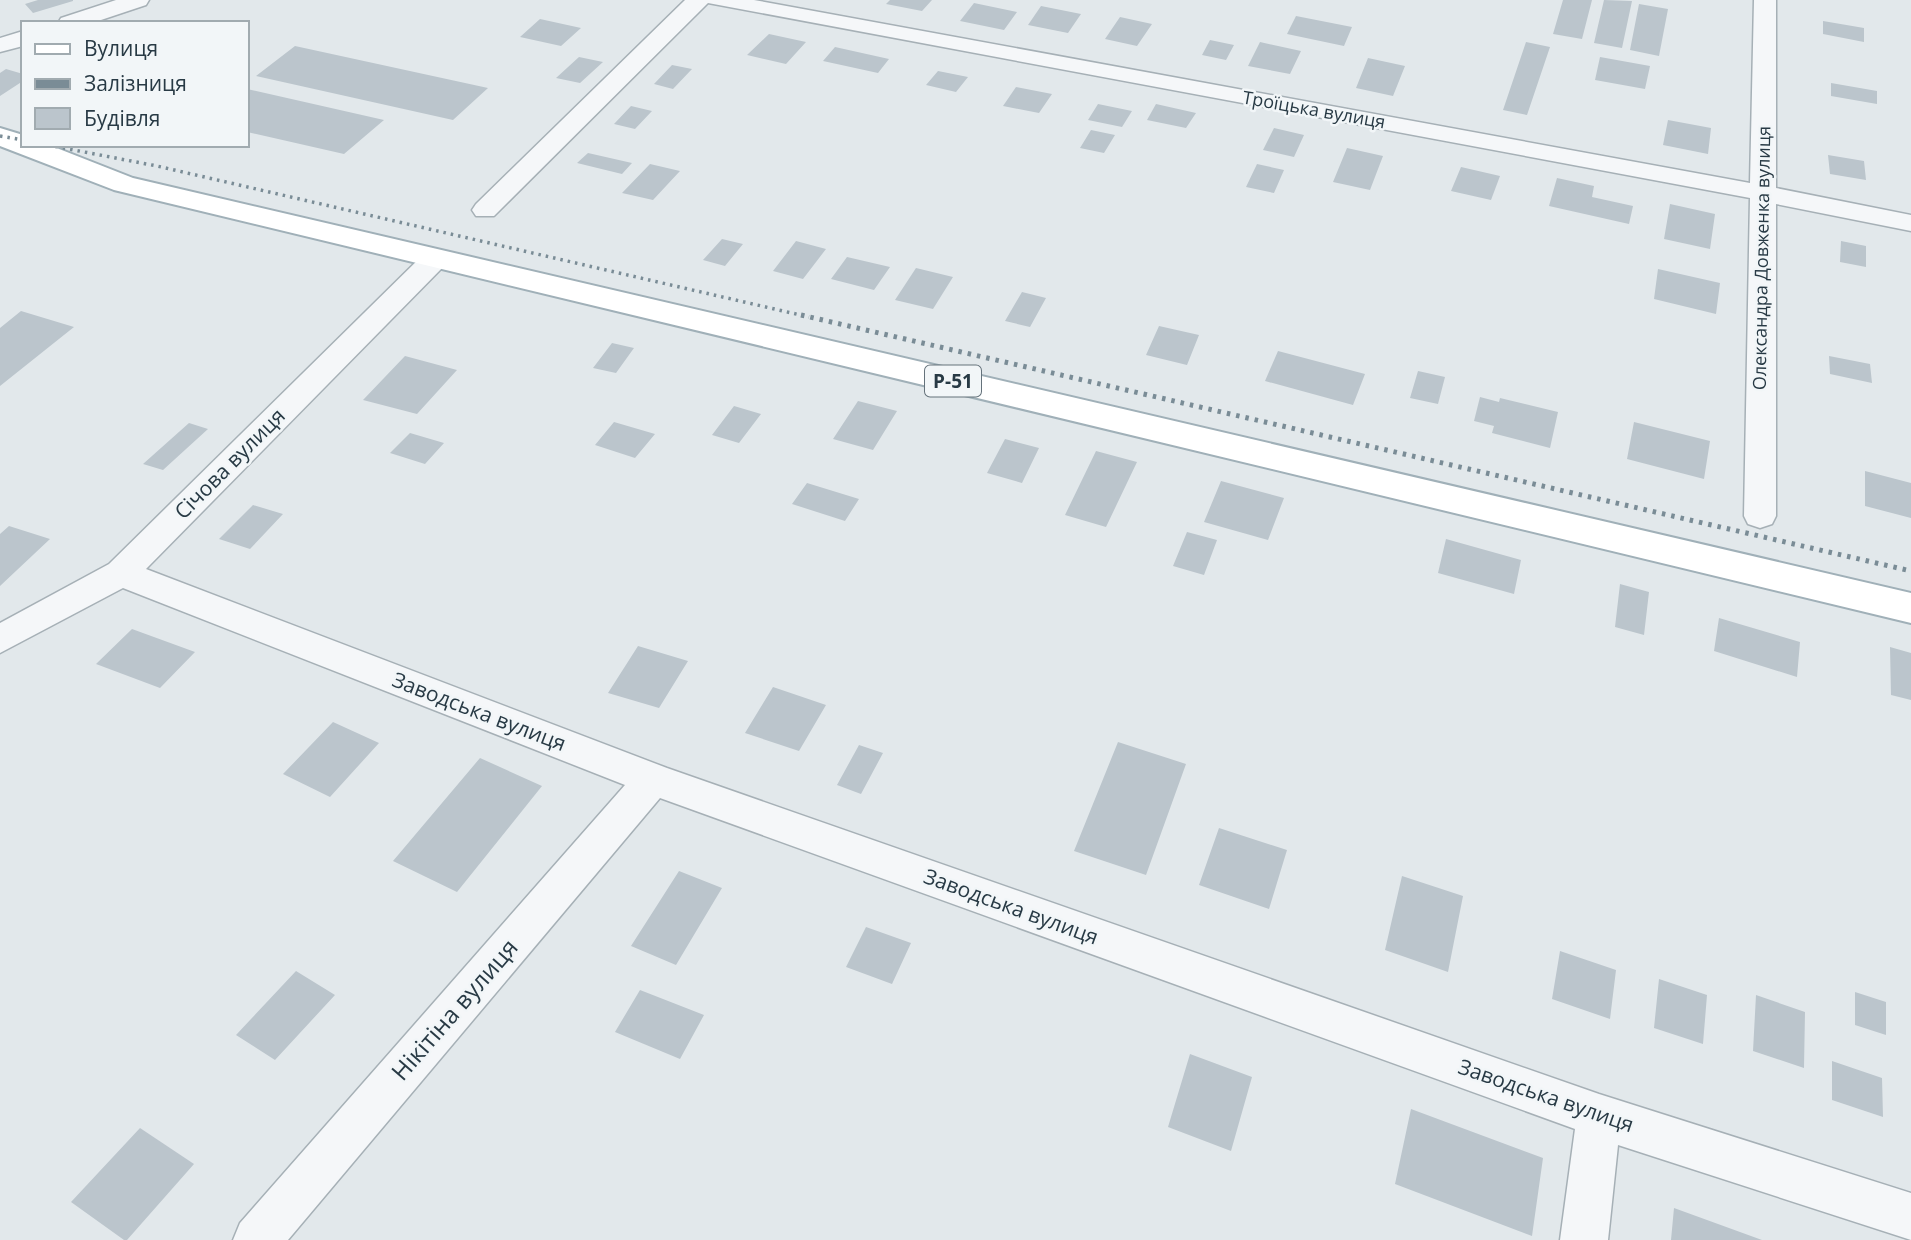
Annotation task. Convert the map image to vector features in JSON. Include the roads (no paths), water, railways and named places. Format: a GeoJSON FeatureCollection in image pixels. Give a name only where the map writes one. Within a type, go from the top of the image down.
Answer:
{"type":"FeatureCollection","features":[{"type":"Feature","properties":{"kind":"main road","name":"Р-51"},"geometry":{"type":"LineString","coordinates":[[0,136],[21,144]]}},
{"type":"Feature","properties":{"kind":"main road","name":"Р-51"},"geometry":{"type":"LineString","coordinates":[[28,147],[124,184],[1911,608]]}},
{"type":"Feature","properties":{"kind":"street"},"geometry":{"type":"LineString","coordinates":[[75,21],[138,0]]}},
{"type":"Feature","properties":{"kind":"street"},"geometry":{"type":"LineString","coordinates":[[485,210],[698,0]]}},
{"type":"Feature","properties":{"kind":"street","name":"Троїцька вулиця"},"geometry":{"type":"LineString","coordinates":[[717,0],[1763,193],[1911,223]]}},
{"type":"Feature","properties":{"kind":"street","name":"Олександра Довженка вулиця"},"geometry":{"type":"LineString","coordinates":[[1760,516],[1765,0]]}},
{"type":"Feature","properties":{"kind":"street"},"geometry":{"type":"LineString","coordinates":[[0,45],[21,39]]}},
{"type":"Feature","properties":{"kind":"street","name":"Січова вулиця"},"geometry":{"type":"LineString","coordinates":[[0,639],[121,573],[436,258]]}},
{"type":"Feature","properties":{"kind":"street","name":"Заводська вулиця"},"geometry":{"type":"LineString","coordinates":[[121,573],[653,779],[1600,1116],[1911,1217]]}},
{"type":"Feature","properties":{"kind":"street","name":"Нікітіна вулиця"},"geometry":{"type":"LineString","coordinates":[[257,1240],[653,779]]}},
{"type":"Feature","properties":{"kind":"street"},"geometry":{"type":"LineString","coordinates":[[1584,1240],[1600,1116]]}},
{"type":"Feature","properties":{"kind":"railway"},"geometry":{"type":"LineString","coordinates":[[0,136],[21,140]]}},
{"type":"Feature","properties":{"kind":"railway"},"geometry":{"type":"LineString","coordinates":[[58,147],[157,166],[809,317]]}},
{"type":"Feature","properties":{"kind":"railway"},"geometry":{"type":"LineString","coordinates":[[801,315],[1911,571]]}}]}
